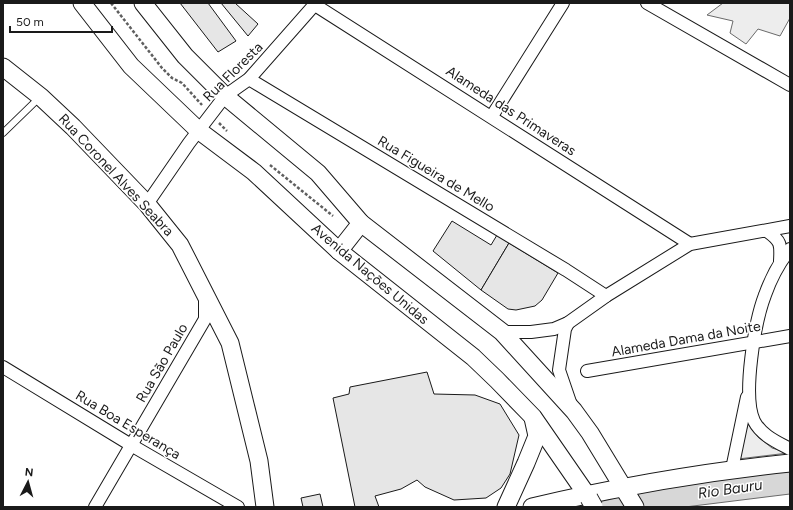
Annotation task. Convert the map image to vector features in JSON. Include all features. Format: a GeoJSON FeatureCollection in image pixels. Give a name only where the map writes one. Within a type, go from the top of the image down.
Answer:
{"type":"FeatureCollection","features":[{"type":"Feature","properties":{"kind":"main road","name":"Avenida Nações Unidas"},"geometry":{"type":"LineString","coordinates":[[82,3],[131,66],[198,130],[254,172],[339,251],[473,357],[498,380],[533,417],[590,500]]}},
{"type":"Feature","properties":{"kind":"main road"},"geometry":{"type":"LineString","coordinates":[[143,3],[185,56],[225,96],[318,173],[361,224],[502,332],[574,411],[629,496]]}},
{"type":"Feature","properties":{"kind":"main road","name":"Rua Coronel Alves Seabra"},"geometry":{"type":"LineString","coordinates":[[3,67],[40,97],[73,128],[147,204],[180,245],[230,343],[260,461],[265,507]]}},
{"type":"Feature","properties":{"kind":"main road"},"geometry":{"type":"LineString","coordinates":[[339,251],[361,224]]}},
{"type":"Feature","properties":{"kind":"main road"},"geometry":{"type":"LineString","coordinates":[[506,507],[526,463],[536,436],[533,417]]}},
{"type":"Feature","properties":{"kind":"main road"},"geometry":{"type":"LineString","coordinates":[[532,507],[629,496],[732,469],[790,463]]}},
{"type":"Feature","properties":{"kind":"street"},"geometry":{"type":"LineString","coordinates":[[492,116],[563,3]]}},
{"type":"Feature","properties":{"kind":"street"},"geometry":{"type":"LineString","coordinates":[[647,3],[790,85]]}},
{"type":"Feature","properties":{"kind":"street","name":"Rua Floresta"},"geometry":{"type":"LineString","coordinates":[[147,204],[198,130],[225,96],[249,80],[316,4]]}},
{"type":"Feature","properties":{"kind":"street","name":"Alameda das Primaveras"},"geometry":{"type":"LineString","coordinates":[[316,4],[690,244]]}},
{"type":"Feature","properties":{"kind":"street","name":"Rua Figueira de Mello"},"geometry":{"type":"LineString","coordinates":[[249,80],[560,266],[606,296]]}},
{"type":"Feature","properties":{"kind":"street"},"geometry":{"type":"LineString","coordinates":[[502,332],[531,332],[554,329],[568,323],[606,296],[690,244],[790,226]]}},
{"type":"Feature","properties":{"kind":"street"},"geometry":{"type":"LineString","coordinates":[[767,231],[777,238],[781,246],[780,261]]}},
{"type":"Feature","properties":{"kind":"street"},"geometry":{"type":"LineString","coordinates":[[732,469],[749,392],[750,361],[764,295],[780,261],[790,250]]}},
{"type":"Feature","properties":{"kind":"street","name":"Rua São Paulo"},"geometry":{"type":"LineString","coordinates":[[95,507],[205,320],[205,293]]}},
{"type":"Feature","properties":{"kind":"street"},"geometry":{"type":"LineString","coordinates":[[568,323],[565,329],[559,370],[574,411]]}},
{"type":"Feature","properties":{"kind":"street","name":"Alameda Dama da Noite"},"geometry":{"type":"LineString","coordinates":[[587,371],[790,336]]}},
{"type":"Feature","properties":{"kind":"street","name":"Rua Boa Esperança"},"geometry":{"type":"LineString","coordinates":[[3,367],[131,445],[238,507]]}},
{"type":"Feature","properties":{"kind":"street"},"geometry":{"type":"LineString","coordinates":[[749,392],[754,422],[770,439],[790,449]]}},
{"type":"Feature","properties":{"kind":"lane"},"geometry":{"type":"LineString","coordinates":[[3,133],[40,97]]}},
{"type":"Feature","properties":{"kind":"shaded area"},"geometry":{"type":"Polygon","coordinates":[[[723,3],[790,3],[790,18],[780,36],[758,29],[746,44],[730,33],[733,21],[707,15],[723,3]]]}},
{"type":"Feature","properties":{"kind":"shaded area"},"geometry":{"type":"Polygon","coordinates":[[[748,424],[758,437],[772,448],[788,453],[738,459],[748,424]]]}},
{"type":"Feature","properties":{"kind":"water","name":"Rio Bauru"},"geometry":{"type":"Polygon","coordinates":[[[790,465],[790,494],[685,507],[573,507],[708,474],[790,465]]]}},
{"type":"Feature","properties":{"kind":"building"},"geometry":{"type":"Polygon","coordinates":[[[180,3],[208,3],[236,41],[218,52],[180,3]]]}},
{"type":"Feature","properties":{"kind":"building"},"geometry":{"type":"Polygon","coordinates":[[[221,3],[235,3],[258,24],[248,36],[221,3]]]}},
{"type":"Feature","properties":{"kind":"building"},"geometry":{"type":"Polygon","coordinates":[[[452,221],[491,245],[497,235],[509,243],[481,290],[433,251],[452,221]]]}},
{"type":"Feature","properties":{"kind":"building"},"geometry":{"type":"Polygon","coordinates":[[[509,243],[558,273],[542,300],[535,306],[516,310],[508,309],[481,290],[509,243]]]}},
{"type":"Feature","properties":{"kind":"building"},"geometry":{"type":"Polygon","coordinates":[[[427,372],[434,394],[475,395],[500,404],[519,435],[510,474],[501,488],[486,498],[454,500],[425,487],[417,480],[401,489],[375,496],[379,507],[355,507],[333,398],[349,394],[350,387],[427,372]]]}},
{"type":"Feature","properties":{"kind":"building"},"geometry":{"type":"Polygon","coordinates":[[[320,494],[323,507],[303,507],[301,498],[320,494]]]}}]}
